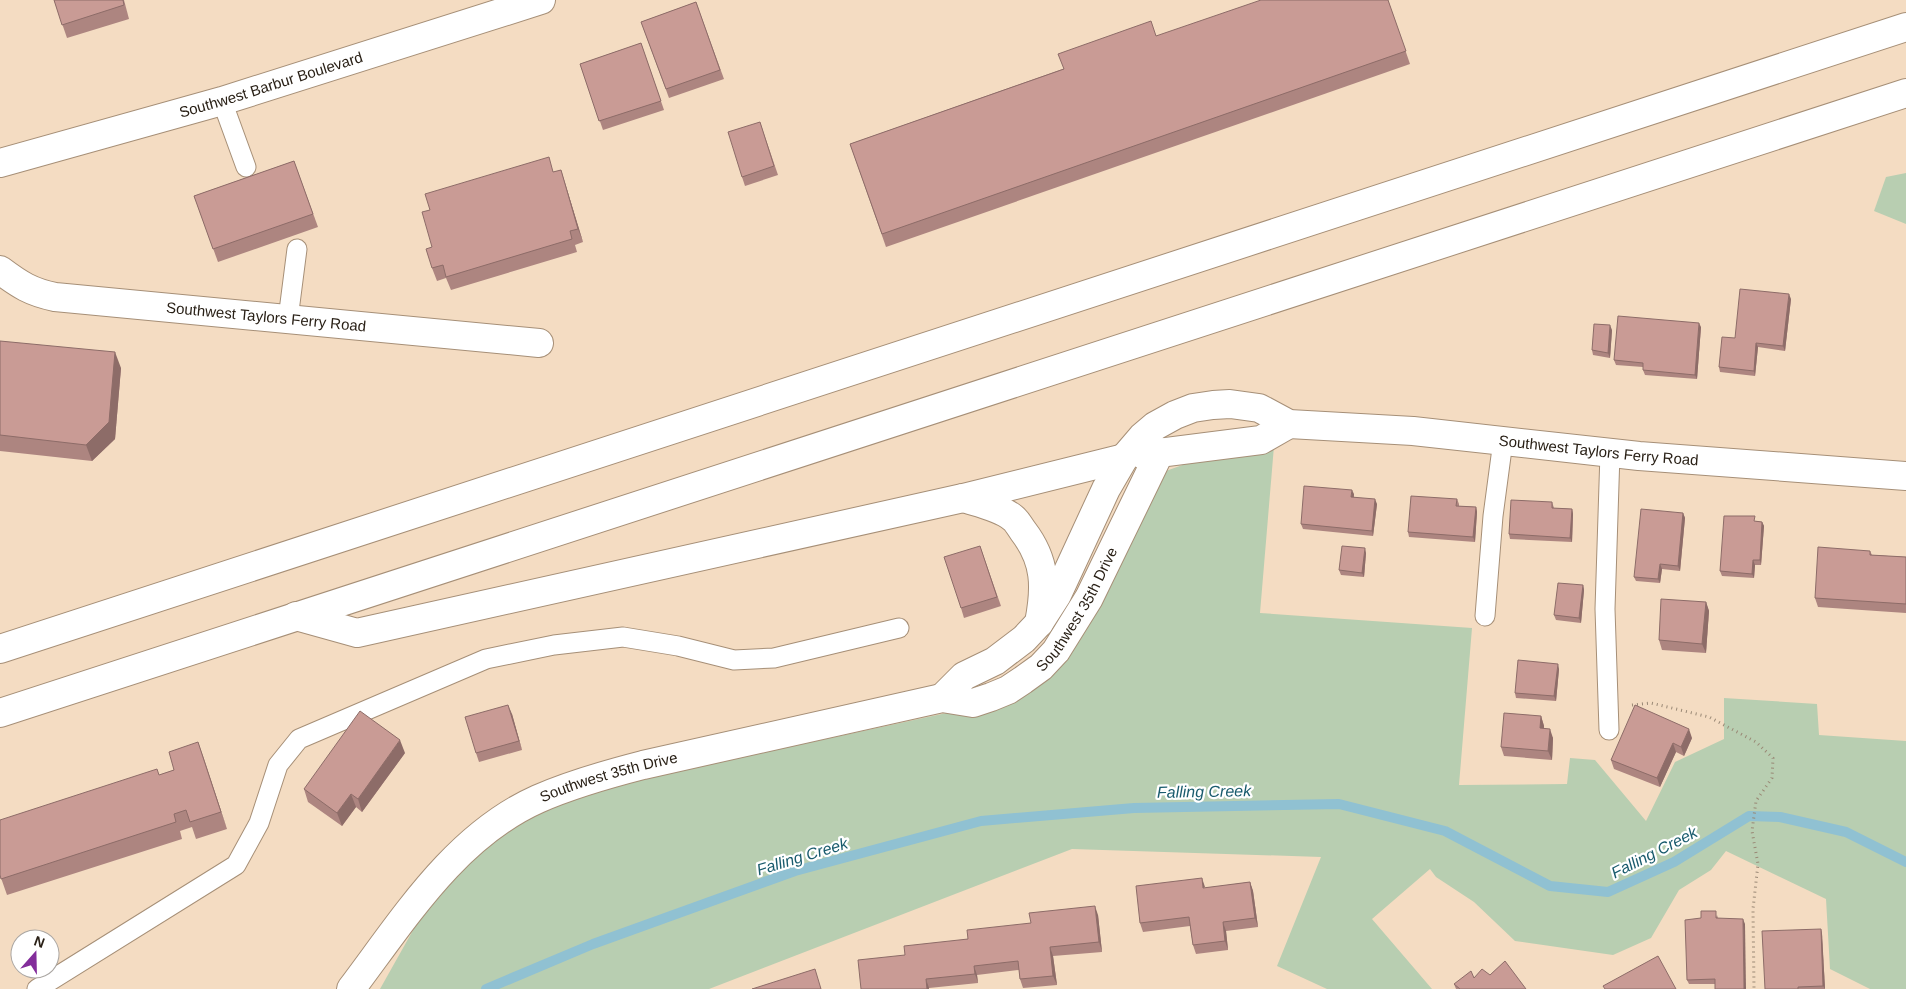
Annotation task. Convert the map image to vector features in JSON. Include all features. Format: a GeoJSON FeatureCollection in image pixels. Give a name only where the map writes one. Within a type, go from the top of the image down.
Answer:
{"type":"FeatureCollection","features":[{"type":"Feature","properties":{"kind":"main road","name":"Southwest Barbur Boulevard"},"geometry":{"type":"LineString","coordinates":[[0,163],[222,100],[541,0]]}},
{"type":"Feature","properties":{"kind":"main road"},"geometry":{"type":"LineString","coordinates":[[0,649],[1551,141],[1906,27]]}},
{"type":"Feature","properties":{"kind":"main road"},"geometry":{"type":"LineString","coordinates":[[0,712],[1906,93]]}},
{"type":"Feature","properties":{"kind":"main road","name":"Southwest Taylors Ferry Road"},"geometry":{"type":"LineString","coordinates":[[0,270],[18,284],[35,293],[55,297],[539,343]]}},
{"type":"Feature","properties":{"kind":"main road","name":"Southwest Taylors Ferry Road"},"geometry":{"type":"LineString","coordinates":[[1124,458],[1142,437],[1155,426],[1175,415],[1200,407],[1230,404],[1259,408],[1289,424],[1386,429],[1610,453],[1906,476]]}},
{"type":"Feature","properties":{"kind":"main road"},"geometry":{"type":"LineString","coordinates":[[296,616],[357,633],[963,498],[1124,458],[1260,440],[1289,424]]}},
{"type":"Feature","properties":{"kind":"main road","name":"Southwest 35th Drive"},"geometry":{"type":"LineString","coordinates":[[351,989],[430,884],[474,841],[494,826],[538,799],[604,775],[635,767],[942,698],[973,703],[1008,690],[1041,667],[1056,651],[1089,598],[1160,452]]}},
{"type":"Feature","properties":{"kind":"main road","name":"Southwest 35th Drive"},"geometry":{"type":"LineString","coordinates":[[942,698],[964,676],[995,661],[1024,639],[1039,623],[1054,601],[1106,490],[1124,458]]}},
{"type":"Feature","properties":{"kind":"main road"},"geometry":{"type":"LineString","coordinates":[[963,498],[991,507],[1014,518],[1031,541],[1041,562],[1044,586],[1039,623]]}},
{"type":"Feature","properties":{"kind":"lane"},"geometry":{"type":"LineString","coordinates":[[222,100],[246,167]]}},
{"type":"Feature","properties":{"kind":"lane"},"geometry":{"type":"LineString","coordinates":[[288,319],[296,248]]}},
{"type":"Feature","properties":{"kind":"lane"},"geometry":{"type":"LineString","coordinates":[[1485,616],[1492,516],[1503,441]]}},
{"type":"Feature","properties":{"kind":"lane"},"geometry":{"type":"LineString","coordinates":[[1609,730],[1604,609],[1610,453]]}},
{"type":"Feature","properties":{"kind":"lane"},"geometry":{"type":"LineString","coordinates":[[37,989],[236,865],[259,823],[278,765],[299,739],[486,659],[554,645],[624,637],[678,646],[734,660],[774,658],[899,628]]}},
{"type":"Feature","properties":{"kind":"path"},"geometry":{"type":"LineString","coordinates":[[1628,705],[1651,703],[1709,717],[1756,742],[1773,758],[1772,778],[1756,801],[1752,831],[1758,864],[1753,910],[1754,989]]}},
{"type":"Feature","properties":{"kind":"green space"},"geometry":{"type":"Polygon","coordinates":[[[1906,173],[1906,224],[1874,211],[1886,177],[1906,173]]]}},
{"type":"Feature","properties":{"kind":"green space"},"geometry":{"type":"Polygon","coordinates":[[[1274,446],[1260,613],[1472,628],[1459,785],[1567,784],[1570,758],[1595,760],[1646,821],[1675,762],[1724,739],[1724,698],[1817,704],[1819,735],[1906,741],[1906,989],[1870,989],[1830,969],[1826,899],[1726,851],[1711,870],[1679,890],[1651,938],[1613,955],[1515,941],[1474,902],[1436,877],[1430,869],[1372,919],[1432,989],[1327,989],[1277,966],[1321,857],[1072,849],[709,989],[380,989],[426,907],[471,857],[526,819],[556,804],[613,785],[965,709],[1026,682],[1163,472],[1205,457],[1274,446]]]}},
{"type":"Feature","properties":{"kind":"building"},"geometry":{"type":"Polygon","coordinates":[[[54,0],[123,0],[124,5],[62,25],[54,0]]]}},
{"type":"Feature","properties":{"kind":"building"},"geometry":{"type":"Polygon","coordinates":[[[1261,0],[1388,0],[1406,51],[882,234],[850,144],[1064,69],[1058,54],[1151,21],[1156,36],[1261,0]]]}},
{"type":"Feature","properties":{"kind":"building"},"geometry":{"type":"Polygon","coordinates":[[[696,2],[720,70],[666,89],[641,22],[696,2]]]}},
{"type":"Feature","properties":{"kind":"building"},"geometry":{"type":"Polygon","coordinates":[[[641,43],[661,101],[599,121],[580,64],[641,43]]]}},
{"type":"Feature","properties":{"kind":"building"},"geometry":{"type":"Polygon","coordinates":[[[760,122],[774,166],[742,177],[728,132],[760,122]]]}},
{"type":"Feature","properties":{"kind":"building"},"geometry":{"type":"Polygon","coordinates":[[[549,157],[553,172],[561,170],[578,229],[570,231],[572,239],[446,277],[443,265],[432,268],[426,249],[432,247],[422,212],[430,210],[425,194],[549,157]]]}},
{"type":"Feature","properties":{"kind":"building"},"geometry":{"type":"Polygon","coordinates":[[[294,161],[313,214],[213,249],[194,196],[294,161]]]}},
{"type":"Feature","properties":{"kind":"building"},"geometry":{"type":"Polygon","coordinates":[[[1740,289],[1789,294],[1783,346],[1756,343],[1754,371],[1719,367],[1722,337],[1735,338],[1740,289]]]}},
{"type":"Feature","properties":{"kind":"building"},"geometry":{"type":"Polygon","coordinates":[[[1618,316],[1699,323],[1695,375],[1643,370],[1643,363],[1614,360],[1618,316]]]}},
{"type":"Feature","properties":{"kind":"building"},"geometry":{"type":"Polygon","coordinates":[[[1594,324],[1610,325],[1608,353],[1592,350],[1594,324]]]}},
{"type":"Feature","properties":{"kind":"building"},"geometry":{"type":"Polygon","coordinates":[[[0,341],[115,352],[109,422],[86,445],[0,435],[0,341]]]}},
{"type":"Feature","properties":{"kind":"building"},"geometry":{"type":"Polygon","coordinates":[[[1304,486],[1352,490],[1351,497],[1375,499],[1372,531],[1301,524],[1304,486]]]}},
{"type":"Feature","properties":{"kind":"building"},"geometry":{"type":"Polygon","coordinates":[[[1411,496],[1457,499],[1456,506],[1476,507],[1473,537],[1408,532],[1411,496]]]}},
{"type":"Feature","properties":{"kind":"building"},"geometry":{"type":"Polygon","coordinates":[[[1511,500],[1552,502],[1552,508],[1572,509],[1570,538],[1509,534],[1511,500]]]}},
{"type":"Feature","properties":{"kind":"building"},"geometry":{"type":"Polygon","coordinates":[[[1641,509],[1683,513],[1678,566],[1660,564],[1658,579],[1634,577],[1641,509]]]}},
{"type":"Feature","properties":{"kind":"building"},"geometry":{"type":"Polygon","coordinates":[[[1724,516],[1755,516],[1754,521],[1762,522],[1760,560],[1753,560],[1752,574],[1720,571],[1724,516]]]}},
{"type":"Feature","properties":{"kind":"building"},"geometry":{"type":"Polygon","coordinates":[[[980,546],[997,597],[961,608],[944,557],[980,546]]]}},
{"type":"Feature","properties":{"kind":"building"},"geometry":{"type":"Polygon","coordinates":[[[1342,546],[1365,548],[1362,573],[1339,570],[1342,546]]]}},
{"type":"Feature","properties":{"kind":"building"},"geometry":{"type":"Polygon","coordinates":[[[1818,547],[1870,551],[1870,555],[1906,557],[1906,604],[1815,598],[1818,547]]]}},
{"type":"Feature","properties":{"kind":"building"},"geometry":{"type":"Polygon","coordinates":[[[1558,583],[1583,585],[1579,618],[1554,615],[1558,583]]]}},
{"type":"Feature","properties":{"kind":"building"},"geometry":{"type":"Polygon","coordinates":[[[1661,599],[1706,602],[1702,644],[1659,640],[1661,599]]]}},
{"type":"Feature","properties":{"kind":"building"},"geometry":{"type":"Polygon","coordinates":[[[1518,660],[1558,664],[1554,696],[1515,693],[1518,660]]]}},
{"type":"Feature","properties":{"kind":"building"},"geometry":{"type":"Polygon","coordinates":[[[508,705],[519,741],[476,753],[465,717],[508,705]]]}},
{"type":"Feature","properties":{"kind":"building"},"geometry":{"type":"Polygon","coordinates":[[[1635,705],[1689,729],[1681,747],[1673,743],[1657,778],[1611,760],[1635,705]]]}},
{"type":"Feature","properties":{"kind":"building"},"geometry":{"type":"Polygon","coordinates":[[[360,711],[400,740],[358,799],[351,794],[337,813],[304,789],[360,711]]]}},
{"type":"Feature","properties":{"kind":"building"},"geometry":{"type":"Polygon","coordinates":[[[1504,713],[1541,716],[1540,728],[1550,729],[1548,751],[1501,747],[1504,713]]]}},
{"type":"Feature","properties":{"kind":"building"},"geometry":{"type":"Polygon","coordinates":[[[198,742],[221,812],[190,822],[186,810],[174,814],[176,822],[1,879],[0,820],[157,769],[159,775],[174,770],[169,752],[198,742]]]}},
{"type":"Feature","properties":{"kind":"building"},"geometry":{"type":"Polygon","coordinates":[[[1202,878],[1203,888],[1250,882],[1255,918],[1223,922],[1225,941],[1193,945],[1189,917],[1140,923],[1136,886],[1202,878]]]}},
{"type":"Feature","properties":{"kind":"building"},"geometry":{"type":"Polygon","coordinates":[[[1095,906],[1099,942],[1050,947],[1053,976],[1020,979],[1018,961],[974,966],[975,974],[926,979],[927,989],[861,989],[858,960],[905,955],[904,946],[968,939],[967,930],[1031,923],[1029,913],[1095,906]]]}},
{"type":"Feature","properties":{"kind":"building"},"geometry":{"type":"Polygon","coordinates":[[[1701,911],[1716,911],[1716,918],[1743,919],[1744,989],[1715,989],[1715,979],[1687,980],[1685,920],[1701,918],[1701,911]]]}},
{"type":"Feature","properties":{"kind":"building"},"geometry":{"type":"Polygon","coordinates":[[[1821,929],[1823,986],[1798,987],[1798,989],[1765,989],[1762,931],[1821,929]]]}},
{"type":"Feature","properties":{"kind":"building"},"geometry":{"type":"Polygon","coordinates":[[[1658,956],[1676,989],[1605,989],[1603,986],[1658,956]]]}},
{"type":"Feature","properties":{"kind":"building"},"geometry":{"type":"Polygon","coordinates":[[[1505,961],[1526,989],[1460,989],[1454,984],[1471,971],[1474,978],[1482,969],[1490,975],[1505,961]]]}},
{"type":"Feature","properties":{"kind":"building"},"geometry":{"type":"Polygon","coordinates":[[[815,969],[821,989],[752,989],[815,969]]]}},
{"type":"Feature","properties":{"kind":"waterway","name":"Falling Creek"},"geometry":{"type":"LineString","coordinates":[[486,989],[593,944],[795,871],[981,821],[1134,808],[1339,804],[1445,831],[1550,886],[1608,892],[1674,862],[1749,816],[1780,817],[1846,832],[1906,862]]}}]}
